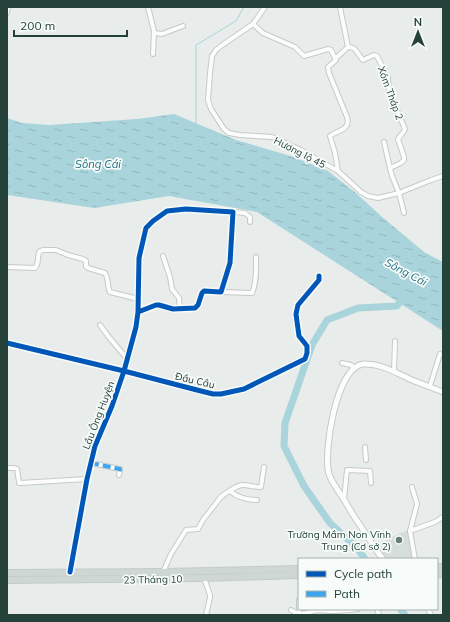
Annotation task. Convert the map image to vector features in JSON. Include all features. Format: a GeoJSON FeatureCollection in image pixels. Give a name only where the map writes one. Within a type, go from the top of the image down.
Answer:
{"type":"FeatureCollection","features":[{"type":"Feature","properties":{"kind":"main road","name":"23 Tháng 10"},"geometry":{"type":"LineString","coordinates":[[7,573],[298,569]]}},
{"type":"Feature","properties":{"kind":"main road"},"geometry":{"type":"LineString","coordinates":[[204,571],[204,578]]}},
{"type":"Feature","properties":{"kind":"main road","name":"23 Tháng 10"},"geometry":{"type":"LineString","coordinates":[[7,580],[204,578],[298,575]]}},
{"type":"Feature","properties":{"kind":"street"},"geometry":{"type":"LineString","coordinates":[[7,13],[8,7]]}},
{"type":"Feature","properties":{"kind":"street"},"geometry":{"type":"LineString","coordinates":[[148,7],[154,33],[153,54]]}},
{"type":"Feature","properties":{"kind":"street","name":"Hương lộ 45"},"geometry":{"type":"LineString","coordinates":[[265,7],[253,24],[220,46],[212,56],[208,100],[211,109],[222,127],[229,133],[247,136],[272,137],[301,150],[338,171],[361,192],[368,196],[378,198],[400,193],[431,180],[443,177]]}},
{"type":"Feature","properties":{"kind":"street"},"geometry":{"type":"LineString","coordinates":[[338,171],[330,136],[347,127],[348,122],[330,77],[328,67],[336,61],[336,58],[348,47],[340,7]]}},
{"type":"Feature","properties":{"kind":"street"},"geometry":{"type":"LineString","coordinates":[[253,24],[263,33],[295,46],[304,55],[330,49],[336,58]]}},
{"type":"Feature","properties":{"kind":"street"},"geometry":{"type":"LineString","coordinates":[[154,33],[162,34],[183,26]]}},
{"type":"Feature","properties":{"kind":"street","name":"Xóm Tháp 2"},"geometry":{"type":"LineString","coordinates":[[348,47],[354,48],[362,60],[374,55],[377,56],[388,78],[390,92],[405,130],[398,139],[404,160],[390,168]]}},
{"type":"Feature","properties":{"kind":"street"},"geometry":{"type":"LineString","coordinates":[[384,142],[390,168],[400,193],[404,213]]}},
{"type":"Feature","properties":{"kind":"street","name":"Lầu Ông Huyện"},"geometry":{"type":"LineString","coordinates":[[70,572],[90,463],[128,360],[136,327],[138,312],[139,258],[146,230],[153,221],[165,212],[186,209],[246,214],[250,218],[250,222]]}},
{"type":"Feature","properties":{"kind":"street"},"geometry":{"type":"LineString","coordinates":[[221,292],[230,263],[233,212]]}},
{"type":"Feature","properties":{"kind":"street"},"geometry":{"type":"LineString","coordinates":[[7,267],[35,268],[38,264],[38,255],[40,251],[56,250],[84,259],[88,268],[105,273],[110,292],[138,299]]}},
{"type":"Feature","properties":{"kind":"street"},"geometry":{"type":"LineString","coordinates":[[163,256],[170,277],[172,289],[179,298],[180,309]]}},
{"type":"Feature","properties":{"kind":"street"},"geometry":{"type":"LineString","coordinates":[[138,312],[156,305],[170,309],[194,308],[199,303],[204,291],[253,292],[256,274],[256,257]]}},
{"type":"Feature","properties":{"kind":"street","name":"Đầu Cầu"},"geometry":{"type":"LineString","coordinates":[[7,343],[197,390],[221,394],[244,389],[304,360],[307,353],[307,346],[300,339],[296,314],[298,305],[319,280],[319,276]]}},
{"type":"Feature","properties":{"kind":"street"},"geometry":{"type":"LineString","coordinates":[[100,325],[128,360]]}},
{"type":"Feature","properties":{"kind":"street"},"geometry":{"type":"LineString","coordinates":[[394,371],[395,341]]}},
{"type":"Feature","properties":{"kind":"street"},"geometry":{"type":"LineString","coordinates":[[430,386],[440,354]]}},
{"type":"Feature","properties":{"kind":"street"},"geometry":{"type":"LineString","coordinates":[[342,363],[351,365],[354,368]]}},
{"type":"Feature","properties":{"kind":"street"},"geometry":{"type":"LineString","coordinates":[[382,558],[349,509],[329,473],[331,422],[342,386],[349,373],[354,368],[359,365],[368,364],[394,371],[411,380],[443,392]]}},
{"type":"Feature","properties":{"kind":"street"},"geometry":{"type":"LineString","coordinates":[[365,447],[366,460]]}},
{"type":"Feature","properties":{"kind":"street"},"geometry":{"type":"LineString","coordinates":[[90,463],[120,469],[119,475]]}},
{"type":"Feature","properties":{"kind":"street"},"geometry":{"type":"LineString","coordinates":[[163,572],[171,554],[185,531],[187,529],[198,529],[203,520],[223,495],[241,485],[261,487],[264,467]]}},
{"type":"Feature","properties":{"kind":"street"},"geometry":{"type":"LineString","coordinates":[[7,468],[17,469],[19,483],[87,479]]}},
{"type":"Feature","properties":{"kind":"street"},"geometry":{"type":"LineString","coordinates":[[344,499],[348,470],[370,471],[371,483]]}},
{"type":"Feature","properties":{"kind":"street"},"geometry":{"type":"LineString","coordinates":[[412,487],[416,504],[410,532],[415,558]]}},
{"type":"Feature","properties":{"kind":"street"},"geometry":{"type":"LineString","coordinates":[[230,491],[236,496],[257,500]]}},
{"type":"Feature","properties":{"kind":"street"},"geometry":{"type":"LineString","coordinates":[[410,532],[435,522],[443,517]]}},
{"type":"Feature","properties":{"kind":"street"},"geometry":{"type":"LineString","coordinates":[[204,578],[210,598],[206,615]]}},
{"type":"Feature","properties":{"kind":"street"},"geometry":{"type":"LineString","coordinates":[[291,610],[297,614],[318,610],[345,610]]}},
{"type":"Feature","properties":{"kind":"shaded area","name":"Trường Mầm Non Vĩnh Trung (Cơ sở 2)"},"geometry":{"type":"Polygon","coordinates":[[[409,530],[414,558],[383,558],[376,546],[409,530]]]}},
{"type":"Feature","properties":{"kind":"water","name":"Sông Cái"},"geometry":{"type":"Polygon","coordinates":[[[174,114],[236,140],[294,157],[328,171],[356,193],[424,252],[443,262],[443,331],[257,212],[169,196],[94,208],[7,195],[7,118],[22,123],[49,125],[137,119],[174,114]]]}},
{"type":"Feature","properties":{"kind":"waterway"},"geometry":{"type":"LineString","coordinates":[[196,123],[196,45],[236,21],[244,7]]}},
{"type":"Feature","properties":{"kind":"waterway"},"geometry":{"type":"LineString","coordinates":[[364,558],[357,548],[330,523],[304,486],[284,446],[285,423],[312,345],[327,320],[358,308],[397,306],[405,295]]}},
{"type":"Feature","properties":{"kind":"waterway"},"geometry":{"type":"LineString","coordinates":[[401,610],[405,615]]}},
{"type":"Feature","properties":{"kind":"marked path"},"geometry":{"type":"LineString","coordinates":[[91,463],[120,469],[119,475]]}},
{"type":"Feature","properties":{"kind":"cycle path"},"geometry":{"type":"LineString","coordinates":[[70,572],[87,479],[95,446],[112,406],[124,371],[136,327],[138,312],[139,258],[146,228],[167,211],[186,209],[233,212],[230,263],[221,292],[204,291],[198,305],[195,308],[173,309],[156,305],[138,312]]}},
{"type":"Feature","properties":{"kind":"cycle path"},"geometry":{"type":"LineString","coordinates":[[7,343],[213,394],[221,394],[244,389],[305,359],[307,346],[299,336],[296,314],[298,305],[319,280],[319,276]]}},
{"type":"Feature","properties":{"kind":"place","name":"Trường Mầm Non Vĩnh Trung (Cơ sở 2)"},"geometry":{"type":"Point","coordinates":[399,540]}}]}
